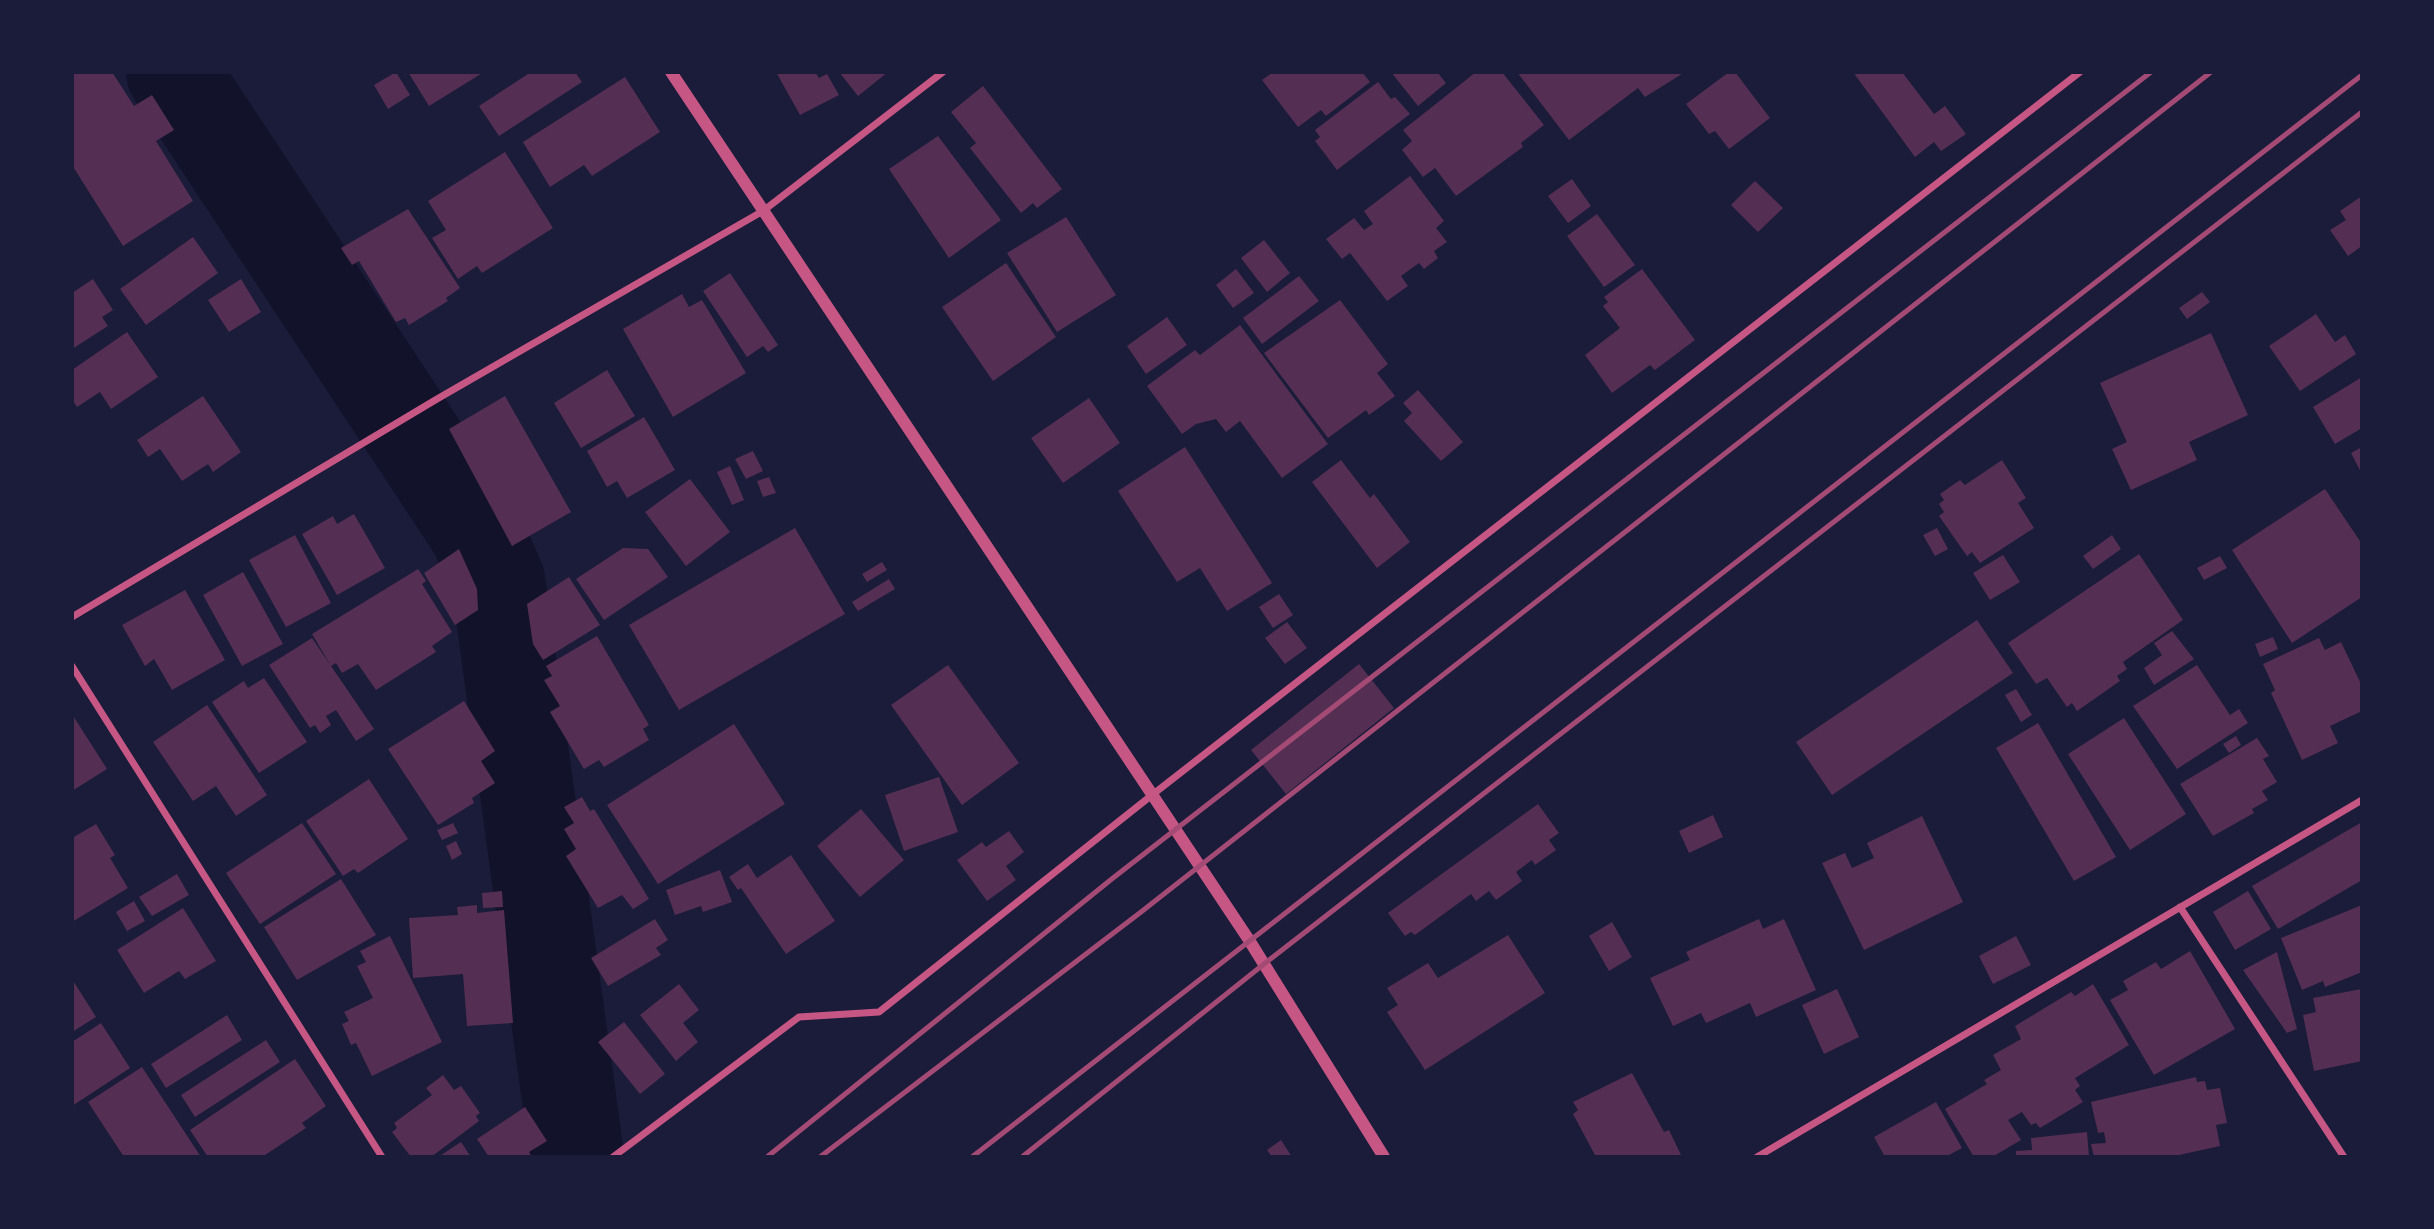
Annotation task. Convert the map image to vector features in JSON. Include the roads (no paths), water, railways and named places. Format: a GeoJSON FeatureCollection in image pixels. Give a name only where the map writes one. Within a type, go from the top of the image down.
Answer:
{"type":"FeatureCollection","features":[{"type":"Feature","properties":{"kind":"street"},"geometry":{"type":"LineString","coordinates":[[671,72],[1259,956],[1384,1157]]}},
{"type":"Feature","properties":{"kind":"street"},"geometry":{"type":"LineString","coordinates":[[72,617],[437,399],[763,211],[943,72]]}},
{"type":"Feature","properties":{"kind":"street"},"geometry":{"type":"LineString","coordinates":[[613,1157],[799,1017],[879,1012],[1152,795],[2080,72]]}},
{"type":"Feature","properties":{"kind":"street"},"geometry":{"type":"LineString","coordinates":[[72,666],[382,1157]]}},
{"type":"Feature","properties":{"kind":"street"},"geometry":{"type":"LineString","coordinates":[[1757,1157],[2362,800]]}},
{"type":"Feature","properties":{"kind":"street"},"geometry":{"type":"LineString","coordinates":[[2180,907],[2344,1157]]}},
{"type":"Feature","properties":{"kind":"waterway"},"geometry":{"type":"LineString","coordinates":[[173,72],[476,531],[498,580],[577,1157]]}},
{"type":"Feature","properties":{"kind":"railway"},"geometry":{"type":"LineString","coordinates":[[767,1157],[1113,878],[2151,72]]}},
{"type":"Feature","properties":{"kind":"railway"},"geometry":{"type":"LineString","coordinates":[[820,1157],[1141,912],[2211,72]]}},
{"type":"Feature","properties":{"kind":"railway"},"geometry":{"type":"LineString","coordinates":[[972,1157],[2362,75]]}},
{"type":"Feature","properties":{"kind":"railway"},"geometry":{"type":"LineString","coordinates":[[1022,1157],[1264,964],[2362,112]]}}]}
